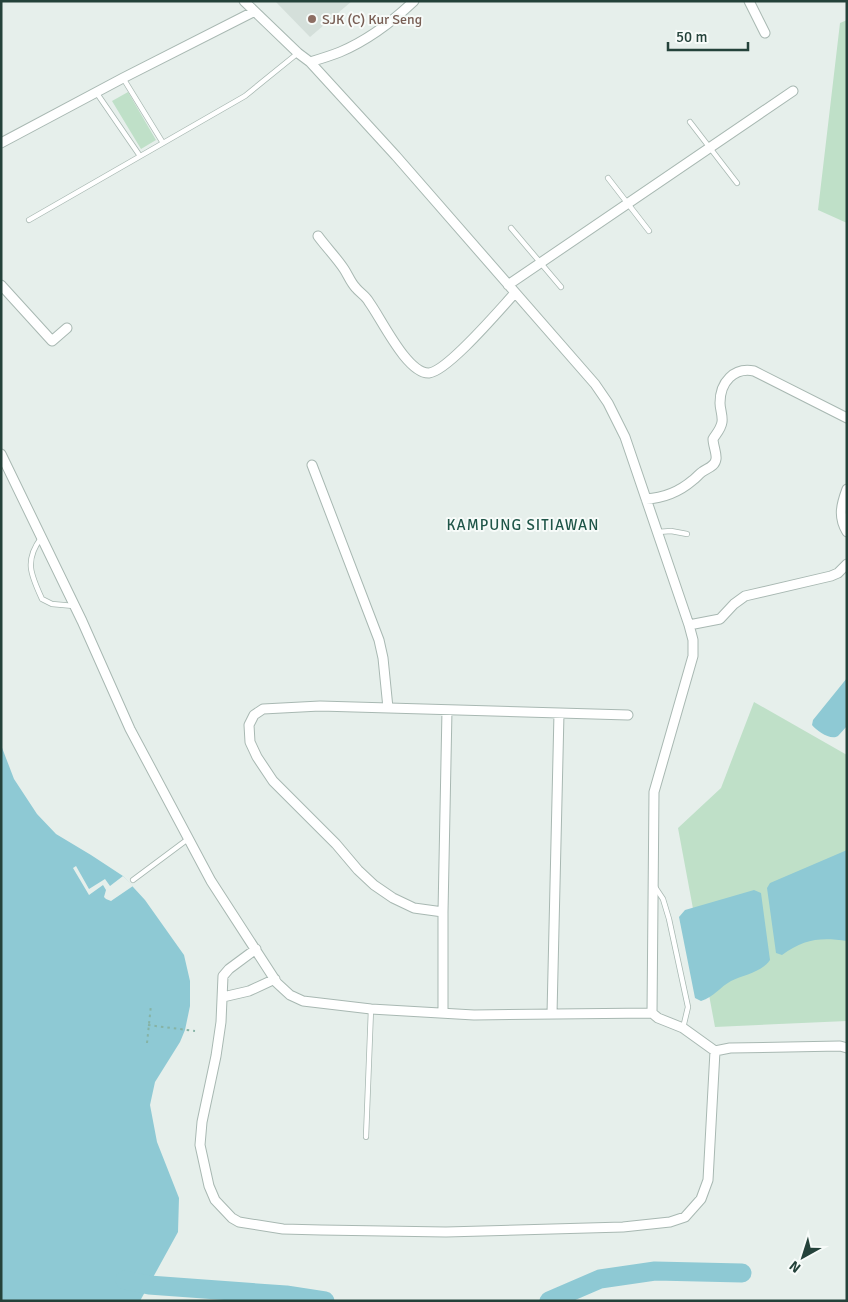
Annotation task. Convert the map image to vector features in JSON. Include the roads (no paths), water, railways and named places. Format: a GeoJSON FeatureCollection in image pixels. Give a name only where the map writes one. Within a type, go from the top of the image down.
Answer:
{"type":"FeatureCollection","features":[{"type":"Feature","properties":{"kind":"street"},"geometry":{"type":"LineString","coordinates":[[244,1],[253,12],[310,62],[396,156],[508,284],[595,384],[608,402],[625,437],[693,640],[693,656],[654,792],[652,1013]]}},
{"type":"Feature","properties":{"kind":"street"},"geometry":{"type":"LineString","coordinates":[[310,62],[340,52],[360,41],[383,26],[414,1]]}},
{"type":"Feature","properties":{"kind":"street"},"geometry":{"type":"LineString","coordinates":[[749,1],[765,33]]}},
{"type":"Feature","properties":{"kind":"street"},"geometry":{"type":"LineString","coordinates":[[1,143],[253,12]]}},
{"type":"Feature","properties":{"kind":"street"},"geometry":{"type":"LineString","coordinates":[[508,284],[793,91]]}},
{"type":"Feature","properties":{"kind":"street"},"geometry":{"type":"LineString","coordinates":[[318,236],[343,268],[354,287],[369,301],[404,356],[415,368],[421,371],[432,372],[448,362],[515,293]]}},
{"type":"Feature","properties":{"kind":"street"},"geometry":{"type":"LineString","coordinates":[[1,285],[52,341],[67,328]]}},
{"type":"Feature","properties":{"kind":"street"},"geometry":{"type":"LineString","coordinates":[[646,499],[674,494],[694,480],[702,471],[714,464],[716,459],[713,440],[723,421],[720,403],[723,384],[735,373],[745,369],[754,371],[847,418]]}},
{"type":"Feature","properties":{"kind":"street"},"geometry":{"type":"LineString","coordinates":[[1,454],[74,606],[130,729],[188,839],[211,881],[275,979],[290,995],[303,1001],[371,1009],[474,1015],[652,1013],[658,1018],[683,1028],[715,1052],[739,1048],[840,1046],[847,1048]]}},
{"type":"Feature","properties":{"kind":"street"},"geometry":{"type":"LineString","coordinates":[[312,465],[379,640],[383,658],[388,708]]}},
{"type":"Feature","properties":{"kind":"street"},"geometry":{"type":"LineString","coordinates":[[847,489],[841,507],[842,524],[847,532]]}},
{"type":"Feature","properties":{"kind":"street"},"geometry":{"type":"LineString","coordinates":[[689,625],[720,618],[745,596],[832,576],[847,564]]}},
{"type":"Feature","properties":{"kind":"street"},"geometry":{"type":"LineString","coordinates":[[443,912],[414,908],[374,886],[273,781],[250,742],[249,725],[254,716],[263,709],[320,706],[628,715]]}},
{"type":"Feature","properties":{"kind":"street"},"geometry":{"type":"LineString","coordinates":[[442,1013],[447,710]]}},
{"type":"Feature","properties":{"kind":"street"},"geometry":{"type":"LineString","coordinates":[[552,1014],[559,713]]}},
{"type":"Feature","properties":{"kind":"street"},"geometry":{"type":"LineString","coordinates":[[256,949],[229,969],[224,976],[216,1056],[202,1122],[200,1145],[209,1186],[215,1200],[232,1218],[247,1224],[283,1229],[446,1232],[498,1229],[623,1227],[670,1222],[685,1217],[701,1199],[708,1180],[715,1052]]}},
{"type":"Feature","properties":{"kind":"street"},"geometry":{"type":"LineString","coordinates":[[223,997],[249,991],[275,979]]}},
{"type":"Feature","properties":{"kind":"lane"},"geometry":{"type":"LineString","coordinates":[[29,220],[245,96],[298,53]]}},
{"type":"Feature","properties":{"kind":"lane"},"geometry":{"type":"LineString","coordinates":[[123,78],[163,143]]}},
{"type":"Feature","properties":{"kind":"lane"},"geometry":{"type":"LineString","coordinates":[[96,92],[140,156]]}},
{"type":"Feature","properties":{"kind":"lane"},"geometry":{"type":"LineString","coordinates":[[690,122],[736,183]]}},
{"type":"Feature","properties":{"kind":"lane"},"geometry":{"type":"LineString","coordinates":[[608,178],[649,231]]}},
{"type":"Feature","properties":{"kind":"lane"},"geometry":{"type":"LineString","coordinates":[[511,228],[561,287]]}},
{"type":"Feature","properties":{"kind":"lane"},"geometry":{"type":"LineString","coordinates":[[658,532],[670,530],[687,534]]}},
{"type":"Feature","properties":{"kind":"lane"},"geometry":{"type":"LineString","coordinates":[[41,538],[31,556],[30,568],[42,599],[52,604],[74,606]]}},
{"type":"Feature","properties":{"kind":"lane"},"geometry":{"type":"LineString","coordinates":[[133,880],[188,839]]}},
{"type":"Feature","properties":{"kind":"lane"},"geometry":{"type":"LineString","coordinates":[[653,883],[663,899],[669,919],[688,1008],[683,1028]]}},
{"type":"Feature","properties":{"kind":"lane"},"geometry":{"type":"LineString","coordinates":[[366,1137],[371,1009]]}},
{"type":"Feature","properties":{"kind":"water"},"geometry":{"type":"Polygon","coordinates":[[[847,678],[847,726],[838,736],[828,736],[812,725],[813,720],[847,678]]]}},
{"type":"Feature","properties":{"kind":"water"},"geometry":{"type":"Polygon","coordinates":[[[1,745],[14,779],[37,814],[56,834],[123,876],[145,900],[184,955],[190,981],[190,1006],[185,1030],[180,1042],[155,1082],[150,1105],[157,1142],[179,1198],[178,1232],[140,1301],[1,1301],[1,745]]]}},
{"type":"Feature","properties":{"kind":"water"},"geometry":{"type":"Polygon","coordinates":[[[847,850],[847,941],[820,939],[805,942],[782,955],[776,953],[767,888],[770,883],[847,850]]]}},
{"type":"Feature","properties":{"kind":"water"},"geometry":{"type":"Polygon","coordinates":[[[754,890],[761,893],[770,960],[762,968],[731,981],[706,999],[701,1001],[695,998],[679,917],[685,910],[754,890]]]}},
{"type":"Feature","properties":{"kind":"waterway"},"geometry":{"type":"LineString","coordinates":[[549,1301],[600,1279],[655,1271],[742,1273]]}},
{"type":"Feature","properties":{"kind":"waterway"},"geometry":{"type":"LineString","coordinates":[[125,1280],[149,1285],[286,1295],[325,1301]]}},
{"type":"Feature","properties":{"kind":"place","name":"SJK (C) Kur Seng"},"geometry":{"type":"Point","coordinates":[312,19]}},
{"type":"Feature","properties":{"kind":"district","name":"KAMPUNG SITIAWAN"},"geometry":{"type":"Point","coordinates":[523,525]}}]}
